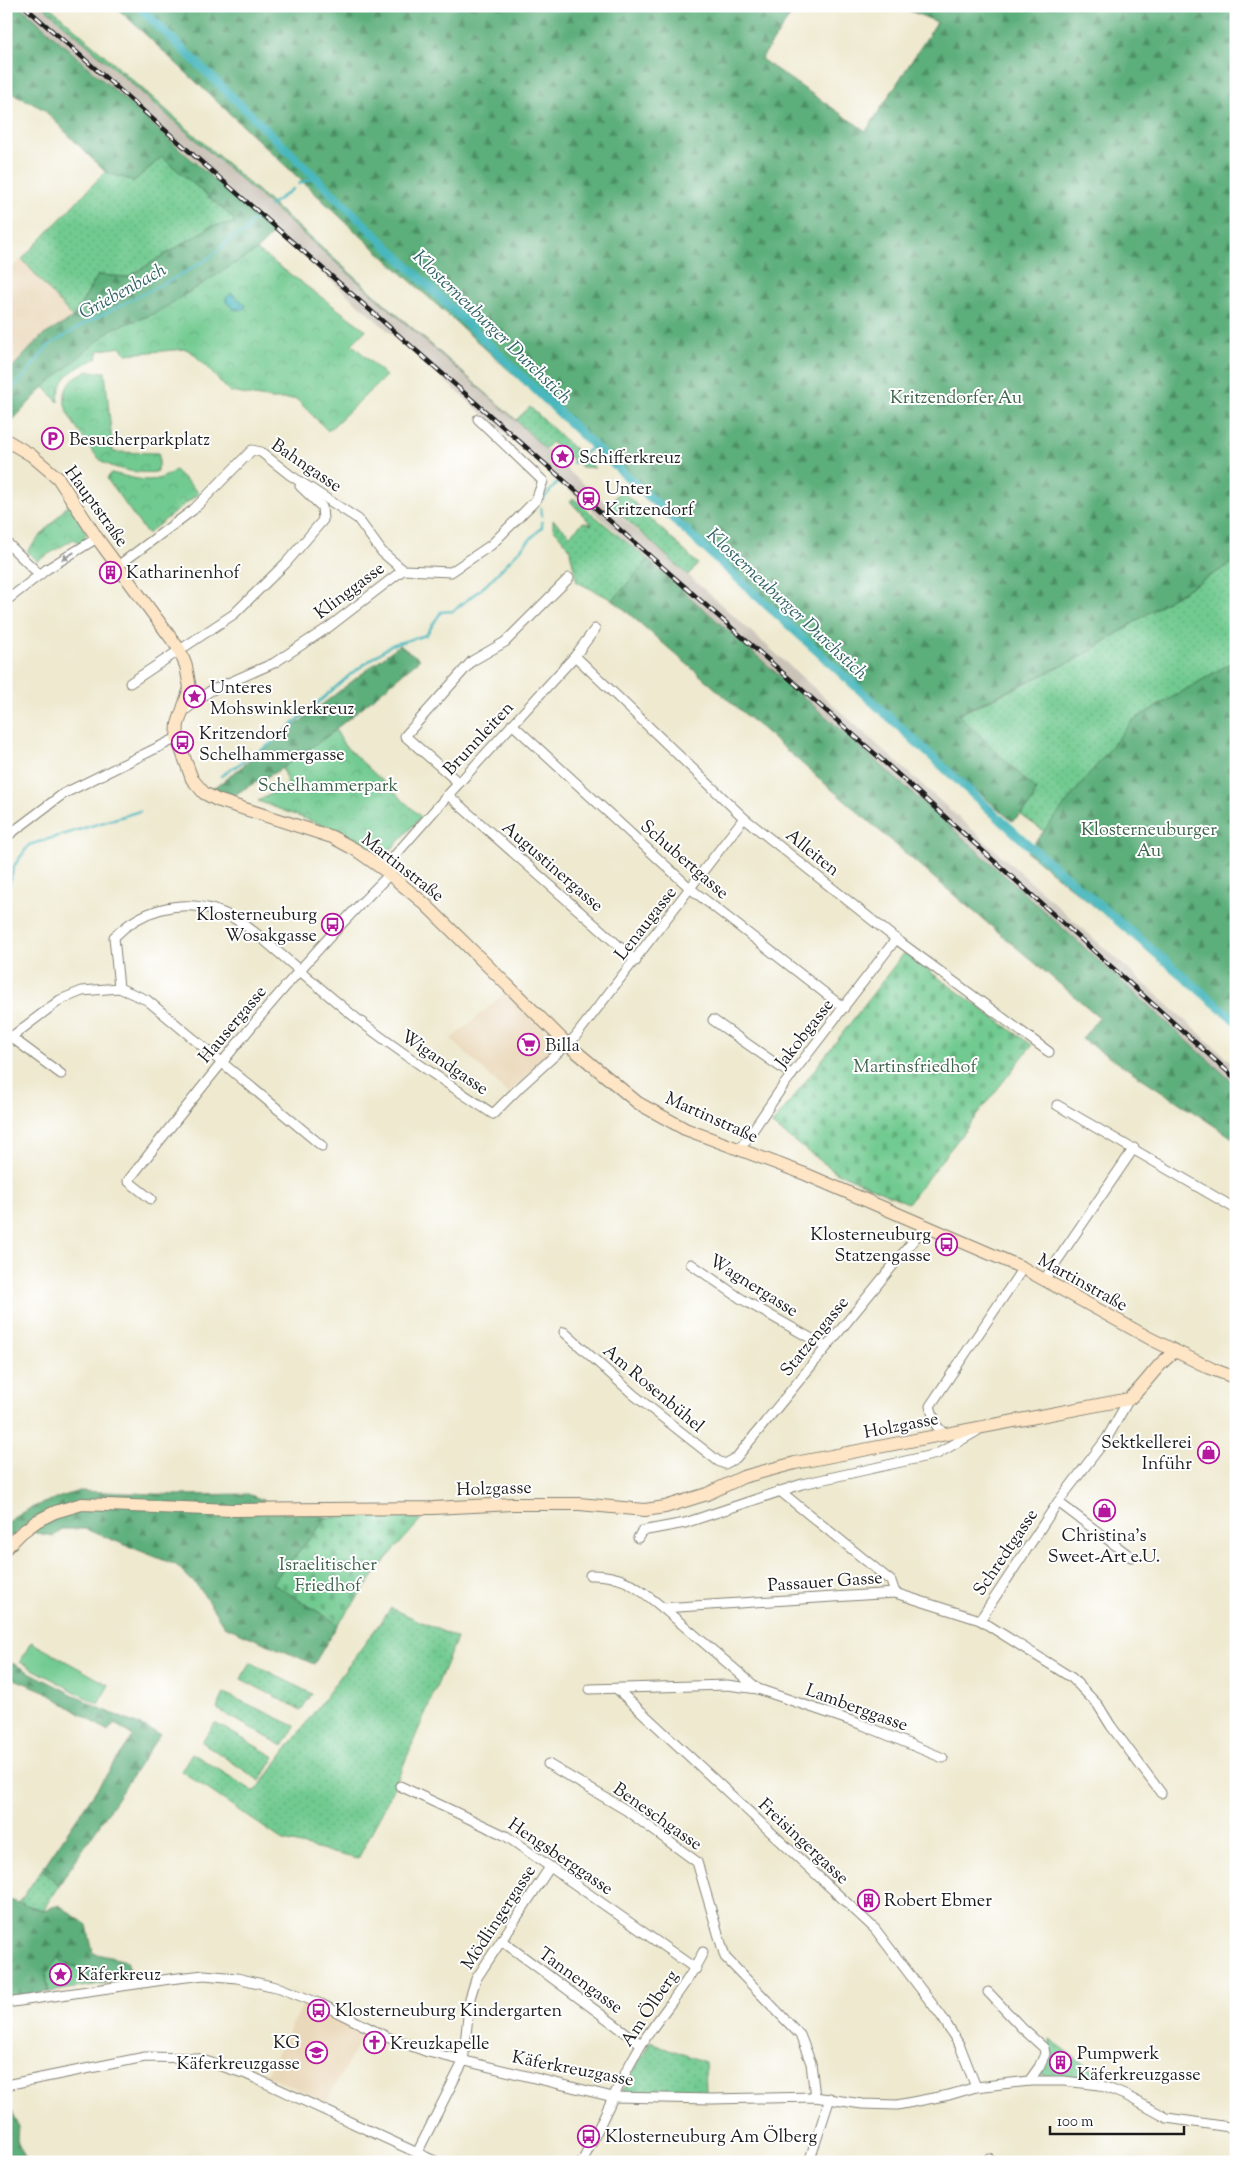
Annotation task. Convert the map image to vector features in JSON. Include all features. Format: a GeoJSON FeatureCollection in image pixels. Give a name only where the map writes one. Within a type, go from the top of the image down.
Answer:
{"type":"FeatureCollection","features":[{"type":"Feature","properties":{"kind":"main road","name":"Hauptstraße"},"geometry":{"type":"LineString","coordinates":[[6,440],[31,455],[58,478],[97,538],[119,565],[179,649],[186,666],[190,688],[184,711],[178,724],[177,738]]}},
{"type":"Feature","properties":{"kind":"main road","name":"Martinstraße"},"geometry":{"type":"LineString","coordinates":[[177,738],[192,779],[204,793],[217,800],[332,837],[356,850],[426,905],[567,1044],[638,1103],[685,1129],[740,1149],[926,1225],[1023,1268],[1175,1352],[1212,1370],[1236,1378]]}},
{"type":"Feature","properties":{"kind":"main road"},"geometry":{"type":"LineString","coordinates":[[1129,1399],[1140,1390],[1168,1356],[1175,1352]]}},
{"type":"Feature","properties":{"kind":"main road","name":"Holzgasse"},"geometry":{"type":"LineString","coordinates":[[6,1548],[21,1533],[38,1521],[55,1512],[82,1504],[232,1510],[579,1504],[645,1510],[665,1507],[707,1494],[743,1477],[795,1463],[1129,1399]]}},
{"type":"Feature","properties":{"kind":"street","name":"Klinggasse"},"geometry":{"type":"LineString","coordinates":[[184,711],[210,691],[274,663],[329,626],[403,570],[451,572],[491,545],[536,500],[543,481],[478,419]]}},
{"type":"Feature","properties":{"kind":"street","name":"Bahngasse"},"geometry":{"type":"LineString","coordinates":[[119,565],[193,510],[252,450],[261,452],[290,475],[358,519],[382,552],[403,570]]}},
{"type":"Feature","properties":{"kind":"street"},"geometry":{"type":"LineString","coordinates":[[130,683],[234,614],[286,563],[322,520],[322,507],[290,475]]}},
{"type":"Feature","properties":{"kind":"street"},"geometry":{"type":"LineString","coordinates":[[6,601],[40,575],[97,538]]}},
{"type":"Feature","properties":{"kind":"street"},"geometry":{"type":"LineString","coordinates":[[6,542],[40,575]]}},
{"type":"Feature","properties":{"kind":"street"},"geometry":{"type":"LineString","coordinates":[[459,783],[406,736],[472,661],[505,642],[570,578]]}},
{"type":"Feature","properties":{"kind":"street","name":"Brunnleiten"},"geometry":{"type":"LineString","coordinates":[[386,872],[448,795],[575,656],[595,629]]}},
{"type":"Feature","properties":{"kind":"street","name":"Alleiten"},"geometry":{"type":"LineString","coordinates":[[575,656],[744,818],[896,939],[1049,1052]]}},
{"type":"Feature","properties":{"kind":"street","name":"Schubertgasse"},"geometry":{"type":"LineString","coordinates":[[512,724],[691,890],[844,1008]]}},
{"type":"Feature","properties":{"kind":"street"},"geometry":{"type":"LineString","coordinates":[[6,837],[63,794],[177,738]]}},
{"type":"Feature","properties":{"kind":"street","name":"Augustinergasse"},"geometry":{"type":"LineString","coordinates":[[448,795],[636,961]]}},
{"type":"Feature","properties":{"kind":"street","name":"Lenaugasse"},"geometry":{"type":"LineString","coordinates":[[567,1044],[576,1037],[636,961],[744,818]]}},
{"type":"Feature","properties":{"kind":"street","name":"Hausergasse"},"geometry":{"type":"LineString","coordinates":[[151,1199],[128,1181],[222,1060],[386,872]]}},
{"type":"Feature","properties":{"kind":"street"},"geometry":{"type":"LineString","coordinates":[[119,988],[114,937],[121,930],[140,919],[171,906],[179,905],[199,906],[229,915],[245,924],[300,970]]}},
{"type":"Feature","properties":{"kind":"street","name":"Jakobgasse"},"geometry":{"type":"LineString","coordinates":[[740,1149],[792,1075],[896,939]]}},
{"type":"Feature","properties":{"kind":"street","name":"Wigandgasse"},"geometry":{"type":"LineString","coordinates":[[300,970],[386,1041],[493,1114],[567,1044]]}},
{"type":"Feature","properties":{"kind":"street"},"geometry":{"type":"LineString","coordinates":[[61,1074],[9,1039],[60,1000],[82,991],[119,988],[147,1000],[222,1060],[322,1146]]}},
{"type":"Feature","properties":{"kind":"street"},"geometry":{"type":"LineString","coordinates":[[713,1020],[792,1075]]}},
{"type":"Feature","properties":{"kind":"street"},"geometry":{"type":"LineString","coordinates":[[1057,1105],[1134,1148],[1236,1209]]}},
{"type":"Feature","properties":{"kind":"street"},"geometry":{"type":"LineString","coordinates":[[1044,1280],[1134,1148]]}},
{"type":"Feature","properties":{"kind":"street","name":"Statzengasse"},"geometry":{"type":"LineString","coordinates":[[725,1464],[736,1458],[926,1225]]}},
{"type":"Feature","properties":{"kind":"street","name":"Wagnergasse"},"geometry":{"type":"LineString","coordinates":[[691,1264],[740,1298],[826,1347]]}},
{"type":"Feature","properties":{"kind":"street"},"geometry":{"type":"LineString","coordinates":[[944,1434],[936,1424],[930,1406],[1023,1268]]}},
{"type":"Feature","properties":{"kind":"street","name":"Am Rosenbühel"},"geometry":{"type":"LineString","coordinates":[[564,1332],[634,1395],[718,1462],[725,1464]]}},
{"type":"Feature","properties":{"kind":"street","name":"Schredtgasse"},"geometry":{"type":"LineString","coordinates":[[980,1620],[1058,1502],[1107,1438],[1129,1399]]}},
{"type":"Feature","properties":{"kind":"street","name":"Holzgasse"},"geometry":{"type":"LineString","coordinates":[[638,1538],[642,1531],[685,1523],[802,1484],[937,1454],[985,1426]]}},
{"type":"Feature","properties":{"kind":"street","name":"Passauer Gasse"},"geometry":{"type":"LineString","coordinates":[[662,1608],[895,1593],[891,1582],[780,1491]]}},
{"type":"Feature","properties":{"kind":"street","name":"Schredtgasse"},"geometry":{"type":"LineString","coordinates":[[1058,1502],[1131,1558]]}},
{"type":"Feature","properties":{"kind":"street"},"geometry":{"type":"LineString","coordinates":[[590,1574],[604,1574],[629,1581],[758,1689]]}},
{"type":"Feature","properties":{"kind":"street"},"geometry":{"type":"LineString","coordinates":[[895,1593],[980,1620],[1072,1678],[1086,1691],[1161,1794]]}},
{"type":"Feature","properties":{"kind":"street"},"geometry":{"type":"LineString","coordinates":[[590,1689],[727,1685],[758,1689]]}},
{"type":"Feature","properties":{"kind":"street","name":"Freisingergasse"},"geometry":{"type":"LineString","coordinates":[[617,1689],[875,1929],[947,2025],[960,2046],[976,2087]]}},
{"type":"Feature","properties":{"kind":"street","name":"Lamberggasse"},"geometry":{"type":"LineString","coordinates":[[758,1689],[863,1725],[943,1758]]}},
{"type":"Feature","properties":{"kind":"street","name":"Beneschgasse"},"geometry":{"type":"LineString","coordinates":[[548,1764],[626,1810],[698,1862],[725,1957],[800,2034],[811,2063],[815,2097]]}},
{"type":"Feature","properties":{"kind":"street","name":"Hengsberggasse"},"geometry":{"type":"LineString","coordinates":[[400,1786],[506,1836],[696,1969]]}},
{"type":"Feature","properties":{"kind":"street","name":"Mödlingergasse"},"geometry":{"type":"LineString","coordinates":[[417,2153],[463,2062],[470,1998],[476,1979],[550,1867]]}},
{"type":"Feature","properties":{"kind":"street","name":"Tannengasse"},"geometry":{"type":"LineString","coordinates":[[502,1941],[641,2044]]}},
{"type":"Feature","properties":{"kind":"street","name":"Am Ölberg"},"geometry":{"type":"LineString","coordinates":[[582,2162],[641,2044],[696,1969],[703,1952]]}},
{"type":"Feature","properties":{"kind":"street","name":"Käferkreuzgasse"},"geometry":{"type":"LineString","coordinates":[[6,2003],[204,1975],[237,1978],[280,1988],[321,2004],[387,2037],[463,2062],[613,2097],[720,2099],[815,2097],[862,2104],[897,2105],[926,2101],[976,2087],[1029,2081],[1064,2081],[1100,2085],[1127,2096],[1167,2118],[1236,2128]]}},
{"type":"Feature","properties":{"kind":"street"},"geometry":{"type":"LineString","coordinates":[[988,1992],[1044,2048],[1045,2054],[1029,2081]]}},
{"type":"Feature","properties":{"kind":"street"},"geometry":{"type":"LineString","coordinates":[[6,2085],[145,2056],[196,2058],[246,2074],[437,2162]]}},
{"type":"Feature","properties":{"kind":"street"},"geometry":{"type":"LineString","coordinates":[[809,2162],[830,2098]]}},
{"type":"Feature","properties":{"kind":"shaded area"},"geometry":{"type":"Polygon","coordinates":[[[20,6],[43,6],[516,420],[571,473],[688,575],[1236,1066],[1236,1085],[952,828],[20,6]]]}},
{"type":"Feature","properties":{"kind":"shaded area"},"geometry":{"type":"Polygon","coordinates":[[[22,259],[73,318],[42,336],[6,374],[6,274],[22,259]]]}},
{"type":"Feature","properties":{"kind":"shaded area"},"geometry":{"type":"Polygon","coordinates":[[[506,992],[556,1042],[555,1048],[508,1094],[451,1039],[506,992]]]}},
{"type":"Feature","properties":{"kind":"shaded area","name":"KG Käferkreuzgasse"},"geometry":{"type":"Polygon","coordinates":[[[304,2003],[365,2030],[326,2103],[266,2074],[304,2003]]]}},
{"type":"Feature","properties":{"kind":"green space"},"geometry":{"type":"Polygon","coordinates":[[[6,6],[20,6],[274,233],[257,250],[156,313],[112,329],[44,387],[11,422],[6,421],[6,374],[42,336],[73,318],[98,275],[128,277],[212,226],[235,223],[231,216],[162,157],[134,181],[105,172],[43,109],[6,90],[6,6]]]}},
{"type":"Feature","properties":{"kind":"green space"},"geometry":{"type":"Polygon","coordinates":[[[43,6],[49,6],[516,420],[43,6]]]}},
{"type":"Feature","properties":{"kind":"green space","name":"Kritzendorfer Au"},"geometry":{"type":"Polygon","coordinates":[[[115,6],[797,6],[761,59],[866,131],[937,22],[898,6],[1236,6],[1236,561],[1170,599],[1081,657],[958,714],[1036,790],[1033,799],[1027,807],[1012,821],[913,736],[353,229],[115,6]]]}},
{"type":"Feature","properties":{"kind":"green space"},"geometry":{"type":"Polygon","coordinates":[[[162,157],[231,216],[236,223],[212,226],[128,277],[98,275],[73,318],[22,259],[105,172],[134,181],[162,157]]]}},
{"type":"Feature","properties":{"kind":"green space"},"geometry":{"type":"Polygon","coordinates":[[[257,250],[366,330],[352,344],[386,376],[328,431],[296,399],[272,399],[230,392],[193,353],[186,349],[126,354],[122,347],[99,350],[97,358],[65,378],[59,392],[58,402],[44,387],[112,329],[154,314],[257,250]]]}},
{"type":"Feature","properties":{"kind":"green space"},"geometry":{"type":"Polygon","coordinates":[[[89,371],[105,372],[113,452],[159,453],[159,465],[156,472],[129,471],[108,465],[96,455],[79,432],[67,411],[65,395],[69,384],[77,376],[89,371]]]}},
{"type":"Feature","properties":{"kind":"green space"},"geometry":{"type":"Polygon","coordinates":[[[530,407],[595,468],[582,467],[551,442],[545,449],[516,420],[530,407]]]}},
{"type":"Feature","properties":{"kind":"green space"},"geometry":{"type":"Polygon","coordinates":[[[175,470],[199,493],[147,534],[107,479],[111,473],[137,479],[152,480],[175,470]]]}},
{"type":"Feature","properties":{"kind":"green space"},"geometry":{"type":"Polygon","coordinates":[[[621,490],[698,564],[688,575],[609,504],[621,490]]]}},
{"type":"Feature","properties":{"kind":"green space"},"geometry":{"type":"Polygon","coordinates":[[[573,498],[648,560],[613,600],[577,582],[569,547],[553,528],[553,520],[570,535],[583,522],[592,525],[570,501],[573,498]]]}},
{"type":"Feature","properties":{"kind":"green space"},"geometry":{"type":"Polygon","coordinates":[[[69,504],[86,532],[84,541],[79,544],[74,539],[37,561],[27,551],[69,504]]]}},
{"type":"Feature","properties":{"kind":"green space"},"geometry":{"type":"Polygon","coordinates":[[[648,560],[952,828],[1236,1085],[1236,1140],[1082,1039],[1099,1017],[941,884],[613,600],[648,560]]]}},
{"type":"Feature","properties":{"kind":"green space"},"geometry":{"type":"Polygon","coordinates":[[[1236,561],[1236,660],[1132,721],[1045,832],[1021,815],[1034,799],[958,715],[1081,657],[1170,599],[1236,561]]]}},
{"type":"Feature","properties":{"kind":"green space"},"geometry":{"type":"Polygon","coordinates":[[[399,645],[420,659],[319,742],[284,767],[231,798],[220,797],[207,790],[218,785],[399,645]]]}},
{"type":"Feature","properties":{"kind":"green space","name":"Klosterneuburger Au"},"geometry":{"type":"Polygon","coordinates":[[[1236,660],[1236,1021],[1027,852],[1132,721],[1236,660]]]}},
{"type":"Feature","properties":{"kind":"green space","name":"Schelhammerpark"},"geometry":{"type":"Polygon","coordinates":[[[336,730],[344,745],[421,817],[384,857],[343,833],[258,801],[288,785],[282,768],[336,730]]]}},
{"type":"Feature","properties":{"kind":"green space","name":"Martinsfriedhof"},"geometry":{"type":"Polygon","coordinates":[[[904,953],[1032,1045],[908,1203],[836,1172],[772,1125],[904,953]]]}},
{"type":"Feature","properties":{"kind":"green space"},"geometry":{"type":"Polygon","coordinates":[[[79,1491],[181,1495],[248,1494],[271,1503],[328,1517],[272,1583],[338,1624],[314,1664],[224,1626],[200,1589],[176,1565],[85,1529],[62,1529],[54,1536],[19,1530],[6,1543],[6,1528],[12,1519],[41,1504],[79,1491]]]}},
{"type":"Feature","properties":{"kind":"green space","name":"Israelitischer Friedhof"},"geometry":{"type":"Polygon","coordinates":[[[404,1514],[421,1520],[387,1558],[338,1624],[272,1583],[328,1517],[404,1514]]]}},
{"type":"Feature","properties":{"kind":"green space"},"geometry":{"type":"Polygon","coordinates":[[[391,1608],[457,1638],[393,1790],[358,1859],[284,1841],[181,1771],[192,1753],[255,1792],[391,1608]]]}},
{"type":"Feature","properties":{"kind":"green space"},"geometry":{"type":"Polygon","coordinates":[[[31,1642],[109,1685],[98,1704],[20,1662],[31,1642]]]}},
{"type":"Feature","properties":{"kind":"green space"},"geometry":{"type":"Polygon","coordinates":[[[6,1660],[97,1707],[160,1734],[59,1885],[42,1869],[133,1736],[114,1723],[108,1731],[44,1691],[12,1678],[6,1686],[6,1660]]]}},
{"type":"Feature","properties":{"kind":"green space"},"geometry":{"type":"Polygon","coordinates":[[[250,1662],[312,1694],[301,1710],[241,1679],[250,1662]]]}},
{"type":"Feature","properties":{"kind":"green space"},"geometry":{"type":"Polygon","coordinates":[[[224,1693],[295,1726],[283,1746],[217,1709],[224,1693]]]}},
{"type":"Feature","properties":{"kind":"green space"},"geometry":{"type":"Polygon","coordinates":[[[215,1723],[275,1757],[260,1781],[202,1742],[215,1723]]]}},
{"type":"Feature","properties":{"kind":"green space"},"geometry":{"type":"Polygon","coordinates":[[[42,1869],[59,1885],[43,1910],[19,1903],[42,1869]]]}},
{"type":"Feature","properties":{"kind":"green space"},"geometry":{"type":"Polygon","coordinates":[[[6,1899],[43,1910],[59,1905],[87,1925],[93,1953],[127,1961],[133,1979],[93,1985],[85,1970],[63,1963],[58,1957],[46,1975],[49,1992],[6,1999],[6,1899]]]}},
{"type":"Feature","properties":{"kind":"green space"},"geometry":{"type":"Polygon","coordinates":[[[58,1957],[63,1963],[85,1970],[93,1985],[49,1992],[46,1975],[58,1957]]]}},
{"type":"Feature","properties":{"kind":"green space"},"geometry":{"type":"Polygon","coordinates":[[[1050,2039],[1107,2080],[1042,2076],[1039,2073],[1047,2060],[1050,2039]]]}},
{"type":"Feature","properties":{"kind":"green space"},"geometry":{"type":"Polygon","coordinates":[[[650,2042],[705,2062],[706,2093],[621,2094],[650,2042]]]}},
{"type":"Feature","properties":{"kind":"green space"},"geometry":{"type":"Polygon","coordinates":[[[6,2095],[18,2127],[17,2140],[27,2162],[6,2162],[6,2095]]]}},
{"type":"Feature","properties":{"kind":"water"},"geometry":{"type":"Polygon","coordinates":[[[231,293],[246,305],[244,309],[235,310],[226,302],[226,298],[231,293]]]}},
{"type":"Feature","properties":{"kind":"waterway","name":"Klosterneuburger Durchstich"},"geometry":{"type":"LineString","coordinates":[[138,6],[594,446],[1025,842],[1236,1021]]}},
{"type":"Feature","properties":{"kind":"waterway","name":"Griebenbach"},"geometry":{"type":"LineString","coordinates":[[299,184],[315,177]]}},
{"type":"Feature","properties":{"kind":"waterway","name":"Griebenbach"},"geometry":{"type":"LineString","coordinates":[[269,206],[293,189]]}},
{"type":"Feature","properties":{"kind":"waterway","name":"Griebenbach"},"geometry":{"type":"LineString","coordinates":[[6,392],[14,387],[25,375],[48,346],[84,324],[209,258],[232,238],[246,232],[249,224],[256,219]]}},
{"type":"Feature","properties":{"kind":"waterway"},"geometry":{"type":"LineString","coordinates":[[573,463],[594,446]]}},
{"type":"Feature","properties":{"kind":"waterway"},"geometry":{"type":"LineString","coordinates":[[542,500],[558,482]]}},
{"type":"Feature","properties":{"kind":"waterway"},"geometry":{"type":"LineString","coordinates":[[541,508],[542,516]]}},
{"type":"Feature","properties":{"kind":"waterway"},"geometry":{"type":"LineString","coordinates":[[221,776],[270,744],[351,674],[391,645],[426,635],[441,612],[453,611],[486,585],[542,527],[542,522]]}},
{"type":"Feature","properties":{"kind":"waterway"},"geometry":{"type":"LineString","coordinates":[[6,895],[14,866],[29,845],[140,811]]}},
{"type":"Feature","properties":{"kind":"railway"},"geometry":{"type":"LineString","coordinates":[[24,6],[882,760],[1236,1079]]}},
{"type":"Feature","properties":{"kind":"place","name":"Besucherparkplatz"},"geometry":{"type":"Point","coordinates":[53,439]}},
{"type":"Feature","properties":{"kind":"place","name":"Schifferkreuz"},"geometry":{"type":"Point","coordinates":[563,457]}},
{"type":"Feature","properties":{"kind":"place","name":"Unter Kritzendorf"},"geometry":{"type":"Point","coordinates":[589,498]}},
{"type":"Feature","properties":{"kind":"place","name":"Katharinenhof"},"geometry":{"type":"Point","coordinates":[110,572]}},
{"type":"Feature","properties":{"kind":"place","name":"Unteres Mohswinklerkreuz"},"geometry":{"type":"Point","coordinates":[194,697]}},
{"type":"Feature","properties":{"kind":"place","name":"Kritzendorf Schelhammergasse"},"geometry":{"type":"Point","coordinates":[183,743]}},
{"type":"Feature","properties":{"kind":"place","name":"Klosterneuburg Wosakgasse"},"geometry":{"type":"Point","coordinates":[333,924]}},
{"type":"Feature","properties":{"kind":"place","name":"Billa"},"geometry":{"type":"Point","coordinates":[529,1045]}},
{"type":"Feature","properties":{"kind":"place","name":"Klosterneuburg Statzengasse"},"geometry":{"type":"Point","coordinates":[947,1244]}},
{"type":"Feature","properties":{"kind":"place","name":"Sektkellerei Inführ"},"geometry":{"type":"Point","coordinates":[1208,1452]}},
{"type":"Feature","properties":{"kind":"place","name":"Christina's Sweet-Art e.U."},"geometry":{"type":"Point","coordinates":[1104,1510]}},
{"type":"Feature","properties":{"kind":"place","name":"Robert Ebmer"},"geometry":{"type":"Point","coordinates":[868,1900]}},
{"type":"Feature","properties":{"kind":"place","name":"Käferkreuz"},"geometry":{"type":"Point","coordinates":[61,1974]}},
{"type":"Feature","properties":{"kind":"place","name":"Klosterneuburg Kindergarten"},"geometry":{"type":"Point","coordinates":[319,2010]}},
{"type":"Feature","properties":{"kind":"place","name":"Kreuzkapelle"},"geometry":{"type":"Point","coordinates":[374,2043]}},
{"type":"Feature","properties":{"kind":"place","name":"KG Käferkreuzgasse"},"geometry":{"type":"Point","coordinates":[316,2052]}},
{"type":"Feature","properties":{"kind":"place","name":"Pumpwerk Käferkreuzgasse"},"geometry":{"type":"Point","coordinates":[1061,2063]}},
{"type":"Feature","properties":{"kind":"place","name":"Klosterneuburg Am Ölberg"},"geometry":{"type":"Point","coordinates":[589,2136]}}]}
